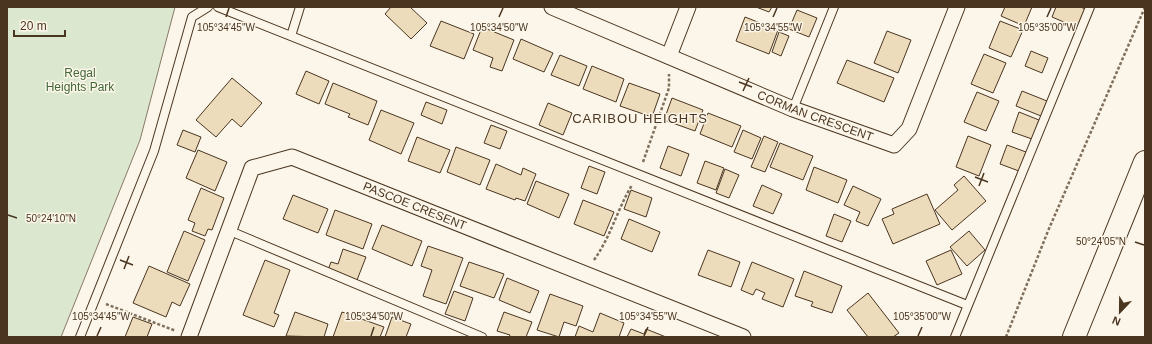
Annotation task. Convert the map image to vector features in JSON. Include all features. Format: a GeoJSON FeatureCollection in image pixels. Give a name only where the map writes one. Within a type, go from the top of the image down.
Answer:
{"type":"FeatureCollection","features":[{"type":"Feature","properties":{"kind":"main road"},"geometry":{"type":"LineString","coordinates":[[1074,337],[1145,162]]}},
{"type":"Feature","properties":{"kind":"street","name":"CORMAN CRESCENT"},"geometry":{"type":"LineString","coordinates":[[552,7],[569,10],[669,56],[793,109],[894,145],[909,129],[957,7]]}},
{"type":"Feature","properties":{"kind":"street"},"geometry":{"type":"LineString","coordinates":[[669,56],[688,7]]}},
{"type":"Feature","properties":{"kind":"street","name":"PASCOE CRESENT"},"geometry":{"type":"LineString","coordinates":[[190,337],[252,168],[292,157],[743,337]]}},
{"type":"Feature","properties":{"kind":"lane"},"geometry":{"type":"LineString","coordinates":[[80,337],[154,150],[192,17],[208,7]]}},
{"type":"Feature","properties":{"kind":"lane"},"geometry":{"type":"LineString","coordinates":[[218,7],[967,305]]}},
{"type":"Feature","properties":{"kind":"lane"},"geometry":{"type":"LineString","coordinates":[[291,36],[300,7]]}},
{"type":"Feature","properties":{"kind":"lane"},"geometry":{"type":"LineString","coordinates":[[793,109],[834,7]]}},
{"type":"Feature","properties":{"kind":"lane"},"geometry":{"type":"LineString","coordinates":[[955,337],[1090,7]]}},
{"type":"Feature","properties":{"kind":"lane"},"geometry":{"type":"LineString","coordinates":[[230,231],[482,337]]}},
{"type":"Feature","properties":{"kind":"path"},"geometry":{"type":"LineString","coordinates":[[1006,337],[1048,231],[1145,7]]}},
{"type":"Feature","properties":{"kind":"path"},"geometry":{"type":"LineString","coordinates":[[95,300],[190,337]]}},
{"type":"Feature","properties":{"kind":"green space","name":"Regal Heights Park"},"geometry":{"type":"Polygon","coordinates":[[[7,7],[175,7],[140,140],[61,337],[7,337],[7,7]]]}},
{"type":"Feature","properties":{"kind":"building"},"geometry":{"type":"Polygon","coordinates":[[[391,7],[410,7],[427,23],[411,39],[385,14],[391,7]]]}},
{"type":"Feature","properties":{"kind":"building"},"geometry":{"type":"Polygon","coordinates":[[[756,7],[772,7],[769,12],[756,7]]]}},
{"type":"Feature","properties":{"kind":"building"},"geometry":{"type":"Polygon","coordinates":[[[1005,7],[1032,7],[1024,26],[1001,16],[1005,7]]]}},
{"type":"Feature","properties":{"kind":"building"},"geometry":{"type":"Polygon","coordinates":[[[1056,7],[1080,7],[1086,9],[1078,28],[1052,17],[1056,7]]]}},
{"type":"Feature","properties":{"kind":"building"},"geometry":{"type":"Polygon","coordinates":[[[797,10],[817,18],[809,37],[789,29],[797,10]]]}},
{"type":"Feature","properties":{"kind":"building"},"geometry":{"type":"Polygon","coordinates":[[[745,17],[778,30],[769,54],[736,41],[745,17]]]}},
{"type":"Feature","properties":{"kind":"building"},"geometry":{"type":"Polygon","coordinates":[[[441,21],[474,34],[464,59],[430,46],[441,21]]]}},
{"type":"Feature","properties":{"kind":"building"},"geometry":{"type":"Polygon","coordinates":[[[1000,21],[1023,30],[1011,57],[989,48],[1000,21]]]}},
{"type":"Feature","properties":{"kind":"building"},"geometry":{"type":"Polygon","coordinates":[[[482,27],[514,40],[502,71],[490,67],[493,58],[473,50],[482,27]]]}},
{"type":"Feature","properties":{"kind":"building"},"geometry":{"type":"Polygon","coordinates":[[[887,31],[911,40],[898,73],[874,63],[887,31]]]}},
{"type":"Feature","properties":{"kind":"building"},"geometry":{"type":"Polygon","coordinates":[[[779,32],[789,36],[781,56],[772,52],[779,32]]]}},
{"type":"Feature","properties":{"kind":"building"},"geometry":{"type":"Polygon","coordinates":[[[521,39],[553,53],[544,72],[513,59],[521,39]]]}},
{"type":"Feature","properties":{"kind":"building"},"geometry":{"type":"Polygon","coordinates":[[[1031,51],[1048,58],[1042,73],[1025,66],[1031,51]]]}},
{"type":"Feature","properties":{"kind":"building"},"geometry":{"type":"Polygon","coordinates":[[[984,54],[1006,63],[993,93],[971,84],[984,54]]]}},
{"type":"Feature","properties":{"kind":"building"},"geometry":{"type":"Polygon","coordinates":[[[560,55],[587,66],[579,86],[551,75],[560,55]]]}},
{"type":"Feature","properties":{"kind":"building"},"geometry":{"type":"Polygon","coordinates":[[[847,60],[894,78],[884,102],[837,83],[847,60]]]}},
{"type":"Feature","properties":{"kind":"building"},"geometry":{"type":"Polygon","coordinates":[[[592,66],[624,79],[616,102],[583,89],[592,66]]]}},
{"type":"Feature","properties":{"kind":"building"},"geometry":{"type":"Polygon","coordinates":[[[306,71],[329,81],[319,104],[296,94],[306,71]]]}},
{"type":"Feature","properties":{"kind":"building"},"geometry":{"type":"Polygon","coordinates":[[[232,78],[262,103],[241,127],[232,119],[216,137],[196,120],[232,78]]]}},
{"type":"Feature","properties":{"kind":"building"},"geometry":{"type":"Polygon","coordinates":[[[333,83],[377,101],[368,125],[348,117],[350,114],[325,104],[333,83]]]}},
{"type":"Feature","properties":{"kind":"building"},"geometry":{"type":"Polygon","coordinates":[[[629,83],[660,94],[652,117],[620,106],[629,83]]]}},
{"type":"Feature","properties":{"kind":"building"},"geometry":{"type":"Polygon","coordinates":[[[1022,91],[1047,101],[1041,116],[1016,106],[1022,91]]]}},
{"type":"Feature","properties":{"kind":"building"},"geometry":{"type":"Polygon","coordinates":[[[977,92],[999,101],[986,131],[964,122],[977,92]]]}},
{"type":"Feature","properties":{"kind":"building"},"geometry":{"type":"Polygon","coordinates":[[[672,98],[703,110],[695,131],[664,120],[672,98]]]}},
{"type":"Feature","properties":{"kind":"building"},"geometry":{"type":"Polygon","coordinates":[[[426,102],[447,110],[442,124],[421,115],[426,102]]]}},
{"type":"Feature","properties":{"kind":"building"},"geometry":{"type":"Polygon","coordinates":[[[548,103],[572,113],[563,135],[539,125],[548,103]]]}},
{"type":"Feature","properties":{"kind":"building"},"geometry":{"type":"Polygon","coordinates":[[[381,110],[414,123],[401,154],[369,140],[381,110]]]}},
{"type":"Feature","properties":{"kind":"building"},"geometry":{"type":"Polygon","coordinates":[[[1019,112],[1039,120],[1032,139],[1012,132],[1019,112]]]}},
{"type":"Feature","properties":{"kind":"building"},"geometry":{"type":"Polygon","coordinates":[[[708,113],[741,126],[732,147],[700,134],[708,113]]]}},
{"type":"Feature","properties":{"kind":"building"},"geometry":{"type":"Polygon","coordinates":[[[491,125],[507,131],[500,149],[484,143],[491,125]]]}},
{"type":"Feature","properties":{"kind":"building"},"geometry":{"type":"Polygon","coordinates":[[[183,130],[201,137],[195,152],[177,145],[183,130]]]}},
{"type":"Feature","properties":{"kind":"building"},"geometry":{"type":"Polygon","coordinates":[[[743,130],[761,138],[752,159],[734,152],[743,130]]]}},
{"type":"Feature","properties":{"kind":"building"},"geometry":{"type":"Polygon","coordinates":[[[764,136],[778,142],[765,172],[751,167],[764,136]]]}},
{"type":"Feature","properties":{"kind":"building"},"geometry":{"type":"Polygon","coordinates":[[[968,136],[991,145],[979,176],[956,167],[968,136]]]}},
{"type":"Feature","properties":{"kind":"building"},"geometry":{"type":"Polygon","coordinates":[[[417,137],[450,150],[440,173],[408,161],[417,137]]]}},
{"type":"Feature","properties":{"kind":"building"},"geometry":{"type":"Polygon","coordinates":[[[780,143],[813,156],[803,180],[770,167],[780,143]]]}},
{"type":"Feature","properties":{"kind":"building"},"geometry":{"type":"Polygon","coordinates":[[[1007,145],[1026,152],[1019,171],[1000,164],[1007,145]]]}},
{"type":"Feature","properties":{"kind":"building"},"geometry":{"type":"Polygon","coordinates":[[[668,146],[689,154],[681,176],[660,168],[668,146]]]}},
{"type":"Feature","properties":{"kind":"building"},"geometry":{"type":"Polygon","coordinates":[[[456,147],[490,160],[480,185],[447,172],[456,147]]]}},
{"type":"Feature","properties":{"kind":"building"},"geometry":{"type":"Polygon","coordinates":[[[198,150],[227,162],[215,191],[186,178],[198,150]]]}},
{"type":"Feature","properties":{"kind":"building"},"geometry":{"type":"Polygon","coordinates":[[[705,161],[724,168],[716,190],[697,183],[705,161]]]}},
{"type":"Feature","properties":{"kind":"building"},"geometry":{"type":"Polygon","coordinates":[[[496,164],[521,175],[523,168],[536,174],[525,201],[516,198],[515,200],[486,189],[496,164]]]}},
{"type":"Feature","properties":{"kind":"building"},"geometry":{"type":"Polygon","coordinates":[[[589,166],[605,172],[597,194],[581,188],[589,166]]]}},
{"type":"Feature","properties":{"kind":"building"},"geometry":{"type":"Polygon","coordinates":[[[814,167],[847,180],[838,203],[806,190],[814,167]]]}},
{"type":"Feature","properties":{"kind":"building"},"geometry":{"type":"Polygon","coordinates":[[[725,169],[739,175],[729,198],[716,193],[725,169]]]}},
{"type":"Feature","properties":{"kind":"building"},"geometry":{"type":"Polygon","coordinates":[[[964,176],[986,201],[952,230],[935,210],[958,190],[954,185],[964,176]]]}},
{"type":"Feature","properties":{"kind":"building"},"geometry":{"type":"Polygon","coordinates":[[[536,181],[569,194],[559,218],[527,204],[536,181]]]}},
{"type":"Feature","properties":{"kind":"building"},"geometry":{"type":"Polygon","coordinates":[[[762,185],[782,194],[773,214],[753,206],[762,185]]]}},
{"type":"Feature","properties":{"kind":"building"},"geometry":{"type":"Polygon","coordinates":[[[853,186],[881,199],[868,226],[856,221],[860,212],[844,205],[853,186]]]}},
{"type":"Feature","properties":{"kind":"building"},"geometry":{"type":"Polygon","coordinates":[[[201,188],[224,198],[212,230],[208,229],[205,236],[192,231],[195,223],[188,220],[201,188]]]}},
{"type":"Feature","properties":{"kind":"building"},"geometry":{"type":"Polygon","coordinates":[[[631,190],[652,198],[646,217],[624,209],[631,190]]]}},
{"type":"Feature","properties":{"kind":"building"},"geometry":{"type":"Polygon","coordinates":[[[927,194],[940,224],[893,244],[882,219],[894,214],[892,209],[927,194]]]}},
{"type":"Feature","properties":{"kind":"building"},"geometry":{"type":"Polygon","coordinates":[[[293,195],[328,209],[318,233],[283,219],[293,195]]]}},
{"type":"Feature","properties":{"kind":"building"},"geometry":{"type":"Polygon","coordinates":[[[583,200],[614,212],[604,236],[574,224],[583,200]]]}},
{"type":"Feature","properties":{"kind":"building"},"geometry":{"type":"Polygon","coordinates":[[[335,210],[372,224],[363,249],[326,235],[335,210]]]}},
{"type":"Feature","properties":{"kind":"building"},"geometry":{"type":"Polygon","coordinates":[[[834,214],[851,221],[842,242],[826,236],[834,214]]]}},
{"type":"Feature","properties":{"kind":"building"},"geometry":{"type":"Polygon","coordinates":[[[629,219],[660,232],[652,252],[621,239],[629,219]]]}},
{"type":"Feature","properties":{"kind":"building"},"geometry":{"type":"Polygon","coordinates":[[[382,225],[422,241],[412,266],[372,249],[382,225]]]}},
{"type":"Feature","properties":{"kind":"building"},"geometry":{"type":"Polygon","coordinates":[[[184,231],[205,240],[188,281],[167,272],[184,231]]]}},
{"type":"Feature","properties":{"kind":"building"},"geometry":{"type":"Polygon","coordinates":[[[969,231],[985,250],[967,266],[950,247],[969,231]]]}},
{"type":"Feature","properties":{"kind":"building"},"geometry":{"type":"Polygon","coordinates":[[[428,246],[463,258],[446,304],[423,296],[432,270],[421,266],[428,246]]]}},
{"type":"Feature","properties":{"kind":"building"},"geometry":{"type":"Polygon","coordinates":[[[343,249],[366,257],[357,280],[328,270],[331,262],[338,264],[343,249]]]}},
{"type":"Feature","properties":{"kind":"building"},"geometry":{"type":"Polygon","coordinates":[[[708,250],[740,262],[731,287],[698,275],[708,250]]]}},
{"type":"Feature","properties":{"kind":"building"},"geometry":{"type":"Polygon","coordinates":[[[951,250],[962,274],[937,285],[926,261],[951,250]]]}},
{"type":"Feature","properties":{"kind":"building"},"geometry":{"type":"Polygon","coordinates":[[[265,260],[290,270],[274,313],[279,315],[274,327],[243,315],[265,260]]]}},
{"type":"Feature","properties":{"kind":"building"},"geometry":{"type":"Polygon","coordinates":[[[469,262],[504,274],[494,298],[460,286],[469,262]]]}},
{"type":"Feature","properties":{"kind":"building"},"geometry":{"type":"Polygon","coordinates":[[[752,262],[794,279],[783,307],[762,299],[765,293],[756,289],[753,295],[741,290],[752,262]]]}},
{"type":"Feature","properties":{"kind":"building"},"geometry":{"type":"Polygon","coordinates":[[[149,266],[190,284],[180,306],[172,302],[166,317],[133,303],[149,266]]]}},
{"type":"Feature","properties":{"kind":"building"},"geometry":{"type":"Polygon","coordinates":[[[804,271],[842,286],[832,313],[811,306],[813,302],[795,296],[804,271]]]}},
{"type":"Feature","properties":{"kind":"building"},"geometry":{"type":"Polygon","coordinates":[[[507,278],[539,291],[530,313],[499,300],[507,278]]]}},
{"type":"Feature","properties":{"kind":"building"},"geometry":{"type":"Polygon","coordinates":[[[454,291],[473,298],[465,321],[445,314],[454,291]]]}},
{"type":"Feature","properties":{"kind":"building"},"geometry":{"type":"Polygon","coordinates":[[[868,293],[899,333],[893,337],[868,337],[847,310],[868,293]]]}},
{"type":"Feature","properties":{"kind":"building"},"geometry":{"type":"Polygon","coordinates":[[[550,294],[583,306],[576,326],[564,322],[559,337],[537,330],[550,294]]]}},
{"type":"Feature","properties":{"kind":"building"},"geometry":{"type":"Polygon","coordinates":[[[295,312],[328,324],[324,337],[286,336],[295,312]]]}},
{"type":"Feature","properties":{"kind":"building"},"geometry":{"type":"Polygon","coordinates":[[[342,312],[384,327],[380,337],[333,337],[342,312]]]}},
{"type":"Feature","properties":{"kind":"building"},"geometry":{"type":"Polygon","coordinates":[[[504,312],[532,322],[526,337],[509,337],[510,335],[497,331],[504,312]]]}},
{"type":"Feature","properties":{"kind":"building"},"geometry":{"type":"Polygon","coordinates":[[[600,313],[624,323],[619,337],[575,337],[579,326],[593,332],[600,313]]]}},
{"type":"Feature","properties":{"kind":"building"},"geometry":{"type":"Polygon","coordinates":[[[133,317],[152,324],[147,337],[125,337],[133,317]]]}},
{"type":"Feature","properties":{"kind":"building"},"geometry":{"type":"Polygon","coordinates":[[[392,317],[411,324],[406,337],[385,337],[392,317]]]}},
{"type":"Feature","properties":{"kind":"building"},"geometry":{"type":"Polygon","coordinates":[[[631,329],[644,334],[646,329],[666,337],[627,337],[631,329]]]}},
{"type":"Feature","properties":{"kind":"district","name":"CARIBOU HEIGHTS"},"geometry":{"type":"Point","coordinates":[640,118]}}]}
